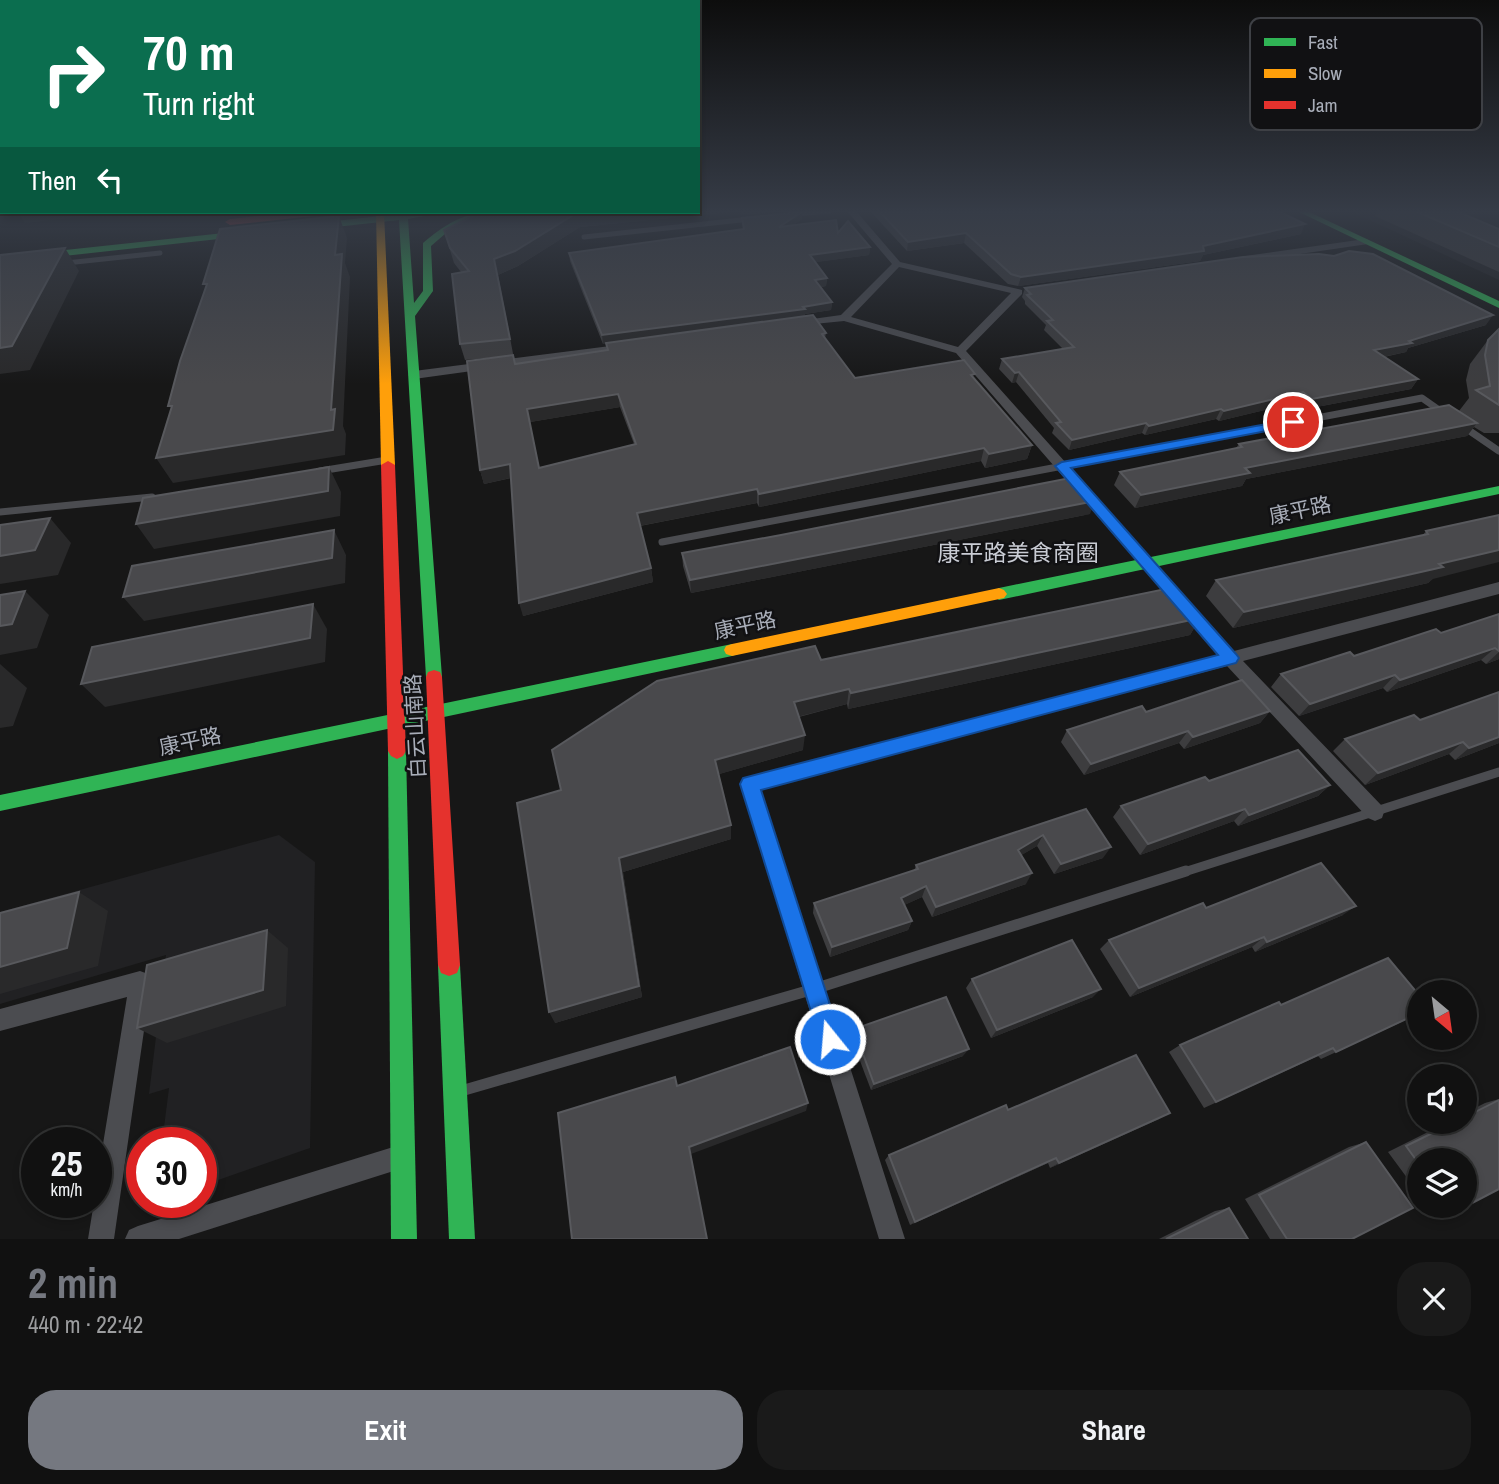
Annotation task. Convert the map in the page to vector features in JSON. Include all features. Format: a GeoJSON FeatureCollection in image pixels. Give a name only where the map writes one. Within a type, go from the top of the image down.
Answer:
{"type":"FeatureCollection","features":[{"type":"Feature","properties":{"kind":"main road","name":"白云山南路"},"geometry":{"type":"LineString","coordinates":[[382,269],[397,719],[404,1239]]}},
{"type":"Feature","properties":{"kind":"main road","name":"白云山南路"},"geometry":{"type":"LineString","coordinates":[[407,269],[436,710],[463,1239]]}},
{"type":"Feature","properties":{"kind":"main road"},"geometry":{"type":"LineString","coordinates":[[410,316],[428,291],[427,269]]}},
{"type":"Feature","properties":{"kind":"main road"},"geometry":{"type":"LineString","coordinates":[[1429,269],[1494,296]]}},
{"type":"Feature","properties":{"kind":"main road"},"geometry":{"type":"LineString","coordinates":[[1438,269],[1494,296]]}},
{"type":"Feature","properties":{"kind":"main road","name":"康平路"},"geometry":{"type":"LineString","coordinates":[[0,803],[1499,490]]}},
{"type":"Feature","properties":{"kind":"street"},"geometry":{"type":"LineString","coordinates":[[844,318],[892,269]]}},
{"type":"Feature","properties":{"kind":"street"},"geometry":{"type":"LineString","coordinates":[[918,269],[1018,292],[1031,290]]}},
{"type":"Feature","properties":{"kind":"street"},"geometry":{"type":"LineString","coordinates":[[960,351],[1018,292]]}},
{"type":"Feature","properties":{"kind":"street"},"geometry":{"type":"LineString","coordinates":[[788,326],[844,318],[960,351],[1230,658],[1374,811]]}},
{"type":"Feature","properties":{"kind":"street"},"geometry":{"type":"LineString","coordinates":[[414,375],[636,346]]}},
{"type":"Feature","properties":{"kind":"street"},"geometry":{"type":"LineString","coordinates":[[892,1239],[750,784],[1499,588]]}},
{"type":"Feature","properties":{"kind":"street"},"geometry":{"type":"LineString","coordinates":[[0,1020],[140,982],[101,1239]]}},
{"type":"Feature","properties":{"kind":"street"},"geometry":{"type":"LineString","coordinates":[[138,1239],[403,1156]]}},
{"type":"Feature","properties":{"kind":"lane"},"geometry":{"type":"LineString","coordinates":[[662,542],[1422,398],[1499,451]]}},
{"type":"Feature","properties":{"kind":"lane"},"geometry":{"type":"LineString","coordinates":[[308,472],[390,459]]}},
{"type":"Feature","properties":{"kind":"lane"},"geometry":{"type":"LineString","coordinates":[[0,512],[158,496]]}},
{"type":"Feature","properties":{"kind":"lane"},"geometry":{"type":"LineString","coordinates":[[455,1092],[814,989],[1374,811],[1497,776]]}},
{"type":"Feature","properties":{"kind":"shaded area"},"geometry":{"type":"Polygon","coordinates":[[[1475,269],[1499,269],[1499,280],[1475,269]]]}},
{"type":"Feature","properties":{"kind":"shaded area"},"geometry":{"type":"Polygon","coordinates":[[[279,835],[315,862],[310,1148],[217,1180],[217,1127],[164,1127],[169,1088],[149,1094],[166,955],[0,1004],[0,912],[279,835]]]}},
{"type":"Feature","properties":{"kind":"building"},"geometry":{"type":"Polygon","coordinates":[[[0,269],[54,269],[12,346],[0,348],[0,269]]]}},
{"type":"Feature","properties":{"kind":"building"},"geometry":{"type":"Polygon","coordinates":[[[208,269],[341,269],[331,410],[335,409],[333,430],[156,458],[172,406],[168,406],[180,361],[207,284],[203,284],[208,269]]]}},
{"type":"Feature","properties":{"kind":"building"},"geometry":{"type":"Polygon","coordinates":[[[467,269],[496,269],[510,339],[460,344],[452,274],[469,271],[467,269]]]}},
{"type":"Feature","properties":{"kind":"building"},"geometry":{"type":"Polygon","coordinates":[[[575,269],[820,269],[827,278],[815,280],[832,302],[803,307],[805,309],[602,335],[575,269]]]}},
{"type":"Feature","properties":{"kind":"building"},"geometry":{"type":"Polygon","coordinates":[[[1005,269],[1079,269],[1021,277],[1005,269]]]}},
{"type":"Feature","properties":{"kind":"building"},"geometry":{"type":"Polygon","coordinates":[[[1160,269],[1402,269],[1493,315],[1409,341],[1412,343],[1374,350],[1418,379],[1312,399],[1303,392],[1224,411],[1221,409],[1149,426],[1146,423],[1072,440],[1056,423],[1061,422],[1019,372],[1015,373],[1002,359],[1074,347],[1047,321],[1053,320],[1027,295],[1031,294],[1025,288],[1160,269]]]}},
{"type":"Feature","properties":{"kind":"building"},"geometry":{"type":"Polygon","coordinates":[[[813,315],[826,333],[822,334],[855,378],[964,360],[975,374],[971,375],[1032,445],[989,454],[984,448],[759,494],[757,489],[637,513],[651,568],[519,603],[510,464],[480,470],[467,361],[513,355],[515,364],[608,350],[606,343],[813,315]],[[618,394],[527,409],[539,468],[636,444],[618,394]]]}},
{"type":"Feature","properties":{"kind":"building"},"geometry":{"type":"Polygon","coordinates":[[[1499,329],[1499,405],[1476,390],[1490,386],[1485,355],[1488,340],[1499,329]]]}},
{"type":"Feature","properties":{"kind":"building"},"geometry":{"type":"Polygon","coordinates":[[[1449,405],[1477,423],[1245,468],[1250,473],[1141,495],[1120,472],[1242,447],[1239,444],[1449,405]]]}},
{"type":"Feature","properties":{"kind":"building"},"geometry":{"type":"Polygon","coordinates":[[[329,467],[328,491],[136,524],[143,498],[329,467]]]}},
{"type":"Feature","properties":{"kind":"building"},"geometry":{"type":"Polygon","coordinates":[[[1075,477],[1095,501],[690,580],[682,553],[781,535],[1075,477]]]}},
{"type":"Feature","properties":{"kind":"building"},"geometry":{"type":"Polygon","coordinates":[[[1499,515],[1499,550],[1439,564],[1443,567],[1244,612],[1216,580],[1428,534],[1426,531],[1499,515]]]}},
{"type":"Feature","properties":{"kind":"building"},"geometry":{"type":"Polygon","coordinates":[[[50,518],[35,550],[0,556],[0,525],[50,518]]]}},
{"type":"Feature","properties":{"kind":"building"},"geometry":{"type":"Polygon","coordinates":[[[334,530],[332,558],[123,597],[132,566],[334,530]]]}},
{"type":"Feature","properties":{"kind":"building"},"geometry":{"type":"Polygon","coordinates":[[[1175,587],[1200,618],[851,693],[849,689],[794,702],[805,735],[715,760],[731,825],[619,858],[639,986],[549,1012],[517,803],[561,790],[552,750],[657,681],[815,646],[821,660],[1175,587]]]}},
{"type":"Feature","properties":{"kind":"building"},"geometry":{"type":"Polygon","coordinates":[[[25,591],[12,624],[0,626],[0,595],[25,591]]]}},
{"type":"Feature","properties":{"kind":"building"},"geometry":{"type":"Polygon","coordinates":[[[313,604],[310,638],[81,684],[92,647],[313,604]]]}},
{"type":"Feature","properties":{"kind":"building"},"geometry":{"type":"Polygon","coordinates":[[[1499,614],[1499,651],[1495,648],[1400,680],[1395,675],[1310,704],[1281,674],[1350,652],[1354,656],[1436,629],[1441,633],[1499,614]]]}},
{"type":"Feature","properties":{"kind":"building"},"geometry":{"type":"Polygon","coordinates":[[[1242,680],[1270,711],[1193,737],[1188,731],[1091,764],[1067,730],[1142,706],[1146,712],[1242,680]]]}},
{"type":"Feature","properties":{"kind":"building"},"geometry":{"type":"Polygon","coordinates":[[[1499,692],[1499,737],[1469,748],[1463,742],[1378,773],[1345,739],[1414,715],[1420,720],[1499,692]]]}},
{"type":"Feature","properties":{"kind":"building"},"geometry":{"type":"Polygon","coordinates":[[[1298,750],[1330,785],[1249,815],[1245,809],[1148,844],[1121,806],[1205,777],[1209,781],[1298,750]]]}},
{"type":"Feature","properties":{"kind":"building"},"geometry":{"type":"Polygon","coordinates":[[[1086,809],[1111,847],[1061,864],[1043,835],[1018,850],[1032,873],[936,907],[926,886],[901,898],[912,921],[832,947],[814,903],[918,869],[916,865],[1086,809]]]}},
{"type":"Feature","properties":{"kind":"building"},"geometry":{"type":"Polygon","coordinates":[[[1321,863],[1356,906],[1267,942],[1264,937],[1139,988],[1109,940],[1203,903],[1206,908],[1321,863]]]}},
{"type":"Feature","properties":{"kind":"building"},"geometry":{"type":"Polygon","coordinates":[[[79,892],[67,948],[0,967],[0,913],[79,892]]]}},
{"type":"Feature","properties":{"kind":"building"},"geometry":{"type":"Polygon","coordinates":[[[267,930],[263,990],[137,1028],[147,965],[267,930]]]}},
{"type":"Feature","properties":{"kind":"building"},"geometry":{"type":"Polygon","coordinates":[[[1072,940],[1101,989],[997,1030],[972,979],[1072,940]]]}},
{"type":"Feature","properties":{"kind":"building"},"geometry":{"type":"Polygon","coordinates":[[[1388,958],[1407,981],[1407,1019],[1336,1052],[1333,1048],[1216,1102],[1180,1045],[1279,1002],[1281,1005],[1388,958]]]}},
{"type":"Feature","properties":{"kind":"building"},"geometry":{"type":"Polygon","coordinates":[[[946,997],[969,1049],[874,1084],[854,1029],[946,997]]]}},
{"type":"Feature","properties":{"kind":"building"},"geometry":{"type":"Polygon","coordinates":[[[790,1047],[808,1103],[689,1147],[707,1239],[572,1239],[558,1113],[675,1077],[677,1086],[790,1047]]]}},
{"type":"Feature","properties":{"kind":"building"},"geometry":{"type":"Polygon","coordinates":[[[1136,1055],[1170,1113],[1059,1163],[1056,1158],[915,1222],[889,1155],[1006,1105],[1008,1110],[1136,1055]]]}},
{"type":"Feature","properties":{"kind":"building"},"geometry":{"type":"Polygon","coordinates":[[[1499,1100],[1499,1189],[1477,1200],[1477,1148],[1406,1146],[1430,1134],[1477,1134],[1477,1111],[1499,1100]]]}},
{"type":"Feature","properties":{"kind":"building"},"geometry":{"type":"Polygon","coordinates":[[[1366,1142],[1407,1200],[1407,1211],[1352,1239],[1287,1239],[1259,1195],[1366,1142]]]}},
{"type":"Feature","properties":{"kind":"building"},"geometry":{"type":"Polygon","coordinates":[[[1229,1208],[1248,1239],[1166,1239],[1229,1208]]]}},
{"type":"Feature","properties":{"kind":"traffic: fast"},"geometry":{"type":"LineString","coordinates":[[407,269],[434,677]]}},
{"type":"Feature","properties":{"kind":"traffic: fast"},"geometry":{"type":"LineString","coordinates":[[410,316],[428,291],[427,269]]}},
{"type":"Feature","properties":{"kind":"traffic: fast"},"geometry":{"type":"LineString","coordinates":[[1423,269],[1499,305]]}},
{"type":"Feature","properties":{"kind":"traffic: fast"},"geometry":{"type":"LineString","coordinates":[[999,594],[1499,490]]}},
{"type":"Feature","properties":{"kind":"traffic: fast"},"geometry":{"type":"LineString","coordinates":[[0,803],[732,650]]}},
{"type":"Feature","properties":{"kind":"traffic: fast"},"geometry":{"type":"LineString","coordinates":[[397,751],[404,1239]]}},
{"type":"Feature","properties":{"kind":"traffic: fast"},"geometry":{"type":"LineString","coordinates":[[449,965],[462,1239]]}},
{"type":"Feature","properties":{"kind":"traffic: slow"},"geometry":{"type":"LineString","coordinates":[[382,269],[388,465]]}},
{"type":"Feature","properties":{"kind":"traffic: slow"},"geometry":{"type":"LineString","coordinates":[[732,650],[999,594]]}},
{"type":"Feature","properties":{"kind":"traffic: jam"},"geometry":{"type":"LineString","coordinates":[[388,465],[397,751]]}},
{"type":"Feature","properties":{"kind":"traffic: jam"},"geometry":{"type":"LineString","coordinates":[[434,677],[449,965]]}},
{"type":"Feature","properties":{"kind":"district","name":"康平路美食商圈"},"geometry":{"type":"Point","coordinates":[1018,552]}},
{"type":"Feature","properties":{"kind":"route"},"geometry":{"type":"LineString","coordinates":[[830,1039],[750,784],[1230,658],[1062,466],[1293,422]]}}]}
